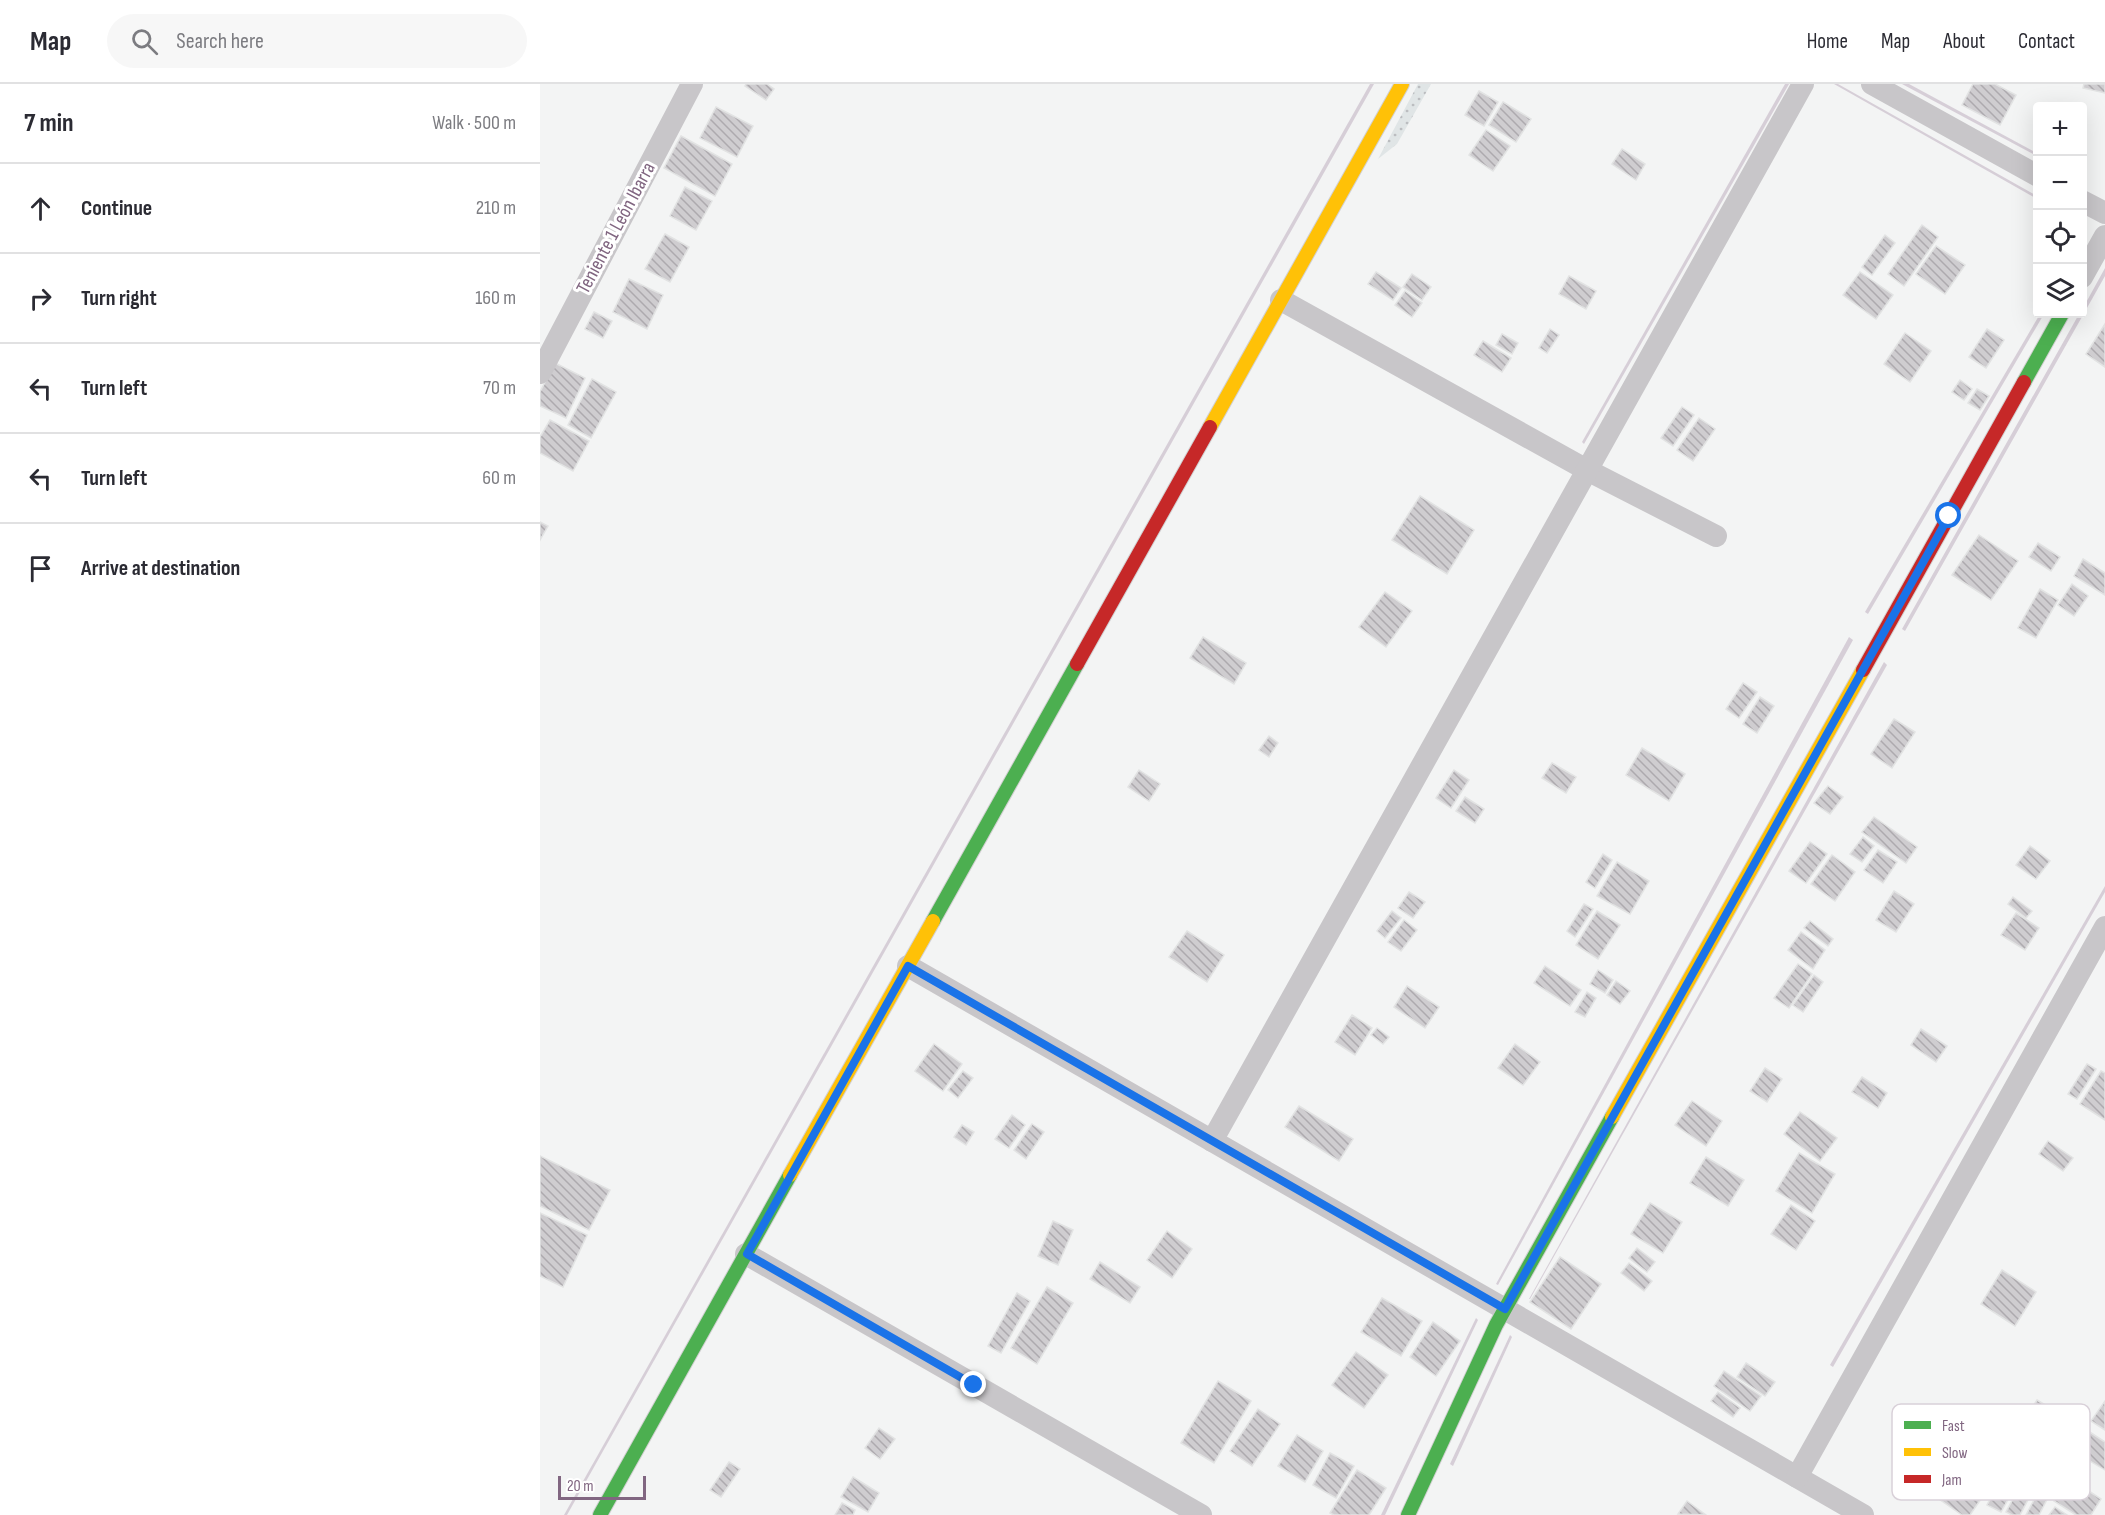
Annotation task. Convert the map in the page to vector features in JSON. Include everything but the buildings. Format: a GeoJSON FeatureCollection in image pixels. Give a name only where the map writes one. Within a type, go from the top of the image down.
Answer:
{"type":"FeatureCollection","features":[{"type":"Feature","properties":{"kind":"street","name":"Teniente 1 León Ibarra"},"geometry":{"type":"LineString","coordinates":[[540,373],[692,84]]}},
{"type":"Feature","properties":{"kind":"street"},"geometry":{"type":"LineString","coordinates":[[600,1515],[1402,84]]}},
{"type":"Feature","properties":{"kind":"street"},"geometry":{"type":"LineString","coordinates":[[1212,1141],[1803,84]]}},
{"type":"Feature","properties":{"kind":"street"},"geometry":{"type":"LineString","coordinates":[[1872,84],[2033,174]]}},
{"type":"Feature","properties":{"kind":"street"},"geometry":{"type":"LineString","coordinates":[[2087,204],[2105,213]]}},
{"type":"Feature","properties":{"kind":"street"},"geometry":{"type":"LineString","coordinates":[[2087,268],[2105,236]]}},
{"type":"Feature","properties":{"kind":"street"},"geometry":{"type":"LineString","coordinates":[[1281,300],[1587,470],[1716,536]]}},
{"type":"Feature","properties":{"kind":"street"},"geometry":{"type":"LineString","coordinates":[[1408,1515],[1505,1309],[2060,318]]}},
{"type":"Feature","properties":{"kind":"street"},"geometry":{"type":"LineString","coordinates":[[1797,1477],[2105,927]]}},
{"type":"Feature","properties":{"kind":"street"},"geometry":{"type":"LineString","coordinates":[[908,966],[1863,1515]]}},
{"type":"Feature","properties":{"kind":"street"},"geometry":{"type":"LineString","coordinates":[[747,1254],[1201,1515]]}},
{"type":"Feature","properties":{"kind":"shaded area"},"geometry":{"type":"Polygon","coordinates":[[[1370,84],[1374,84],[567,1515],[564,1515],[1370,84]]]}},
{"type":"Feature","properties":{"kind":"shaded area"},"geometry":{"type":"Polygon","coordinates":[[[1418,84],[1431,84],[1397,144],[1378,159],[1418,84]]]}},
{"type":"Feature","properties":{"kind":"shaded area"},"geometry":{"type":"Polygon","coordinates":[[[1785,84],[1789,84],[1584,444],[1582,442],[1785,84]]]}},
{"type":"Feature","properties":{"kind":"shaded area"},"geometry":{"type":"Polygon","coordinates":[[[1834,84],[1838,84],[2033,194],[2033,197],[1834,84]]]}},
{"type":"Feature","properties":{"kind":"shaded area"},"geometry":{"type":"Polygon","coordinates":[[[1902,84],[1909,84],[2033,151],[2033,154],[1902,84]]]}},
{"type":"Feature","properties":{"kind":"shaded area"},"geometry":{"type":"Polygon","coordinates":[[[2105,268],[2105,276],[2087,308],[2087,301],[2105,268]]]}},
{"type":"Feature","properties":{"kind":"shaded area"},"geometry":{"type":"Polygon","coordinates":[[[2038,318],[2042,318],[1868,614],[1865,612],[2038,318]]]}},
{"type":"Feature","properties":{"kind":"shaded area"},"geometry":{"type":"Polygon","coordinates":[[[2077,318],[2081,318],[1905,631],[1902,629],[2077,318]]]}},
{"type":"Feature","properties":{"kind":"shaded area"},"geometry":{"type":"Polygon","coordinates":[[[1849,637],[1853,640],[1498,1285],[1496,1284],[1849,637]]]}},
{"type":"Feature","properties":{"kind":"shaded area"},"geometry":{"type":"Polygon","coordinates":[[[1884,662],[1887,665],[1529,1299],[1884,662]]]}},
{"type":"Feature","properties":{"kind":"shaded area"},"geometry":{"type":"Polygon","coordinates":[[[2105,886],[2105,892],[1833,1367],[1830,1365],[2105,886]]]}},
{"type":"Feature","properties":{"kind":"shaded area"},"geometry":{"type":"Polygon","coordinates":[[[1476,1318],[1478,1320],[1385,1515],[1381,1515],[1476,1318]]]}},
{"type":"Feature","properties":{"kind":"shaded area"},"geometry":{"type":"Polygon","coordinates":[[[1510,1335],[1512,1337],[1453,1466],[1450,1464],[1510,1335]]]}},
{"type":"Feature","properties":{"kind":"traffic: fast"},"geometry":{"type":"LineString","coordinates":[[2024,382],[2060,318]]}},
{"type":"Feature","properties":{"kind":"traffic: fast"},"geometry":{"type":"LineString","coordinates":[[933,921],[1077,664]]}},
{"type":"Feature","properties":{"kind":"traffic: fast"},"geometry":{"type":"LineString","coordinates":[[1408,1515],[1496,1325],[1612,1117]]}},
{"type":"Feature","properties":{"kind":"traffic: fast"},"geometry":{"type":"LineString","coordinates":[[600,1515],[790,1175]]}},
{"type":"Feature","properties":{"kind":"traffic: slow"},"geometry":{"type":"LineString","coordinates":[[1210,427],[1402,84]]}},
{"type":"Feature","properties":{"kind":"traffic: slow"},"geometry":{"type":"LineString","coordinates":[[1612,1117],[1863,670]]}},
{"type":"Feature","properties":{"kind":"traffic: slow"},"geometry":{"type":"LineString","coordinates":[[790,1175],[933,921]]}},
{"type":"Feature","properties":{"kind":"traffic: jam"},"geometry":{"type":"LineString","coordinates":[[1863,670],[2024,382]]}},
{"type":"Feature","properties":{"kind":"traffic: jam"},"geometry":{"type":"LineString","coordinates":[[1077,664],[1210,427]]}},
{"type":"Feature","properties":{"kind":"route"},"geometry":{"type":"LineString","coordinates":[[974,1385],[747,1254],[908,966],[1505,1309],[1949,516]]}}]}
